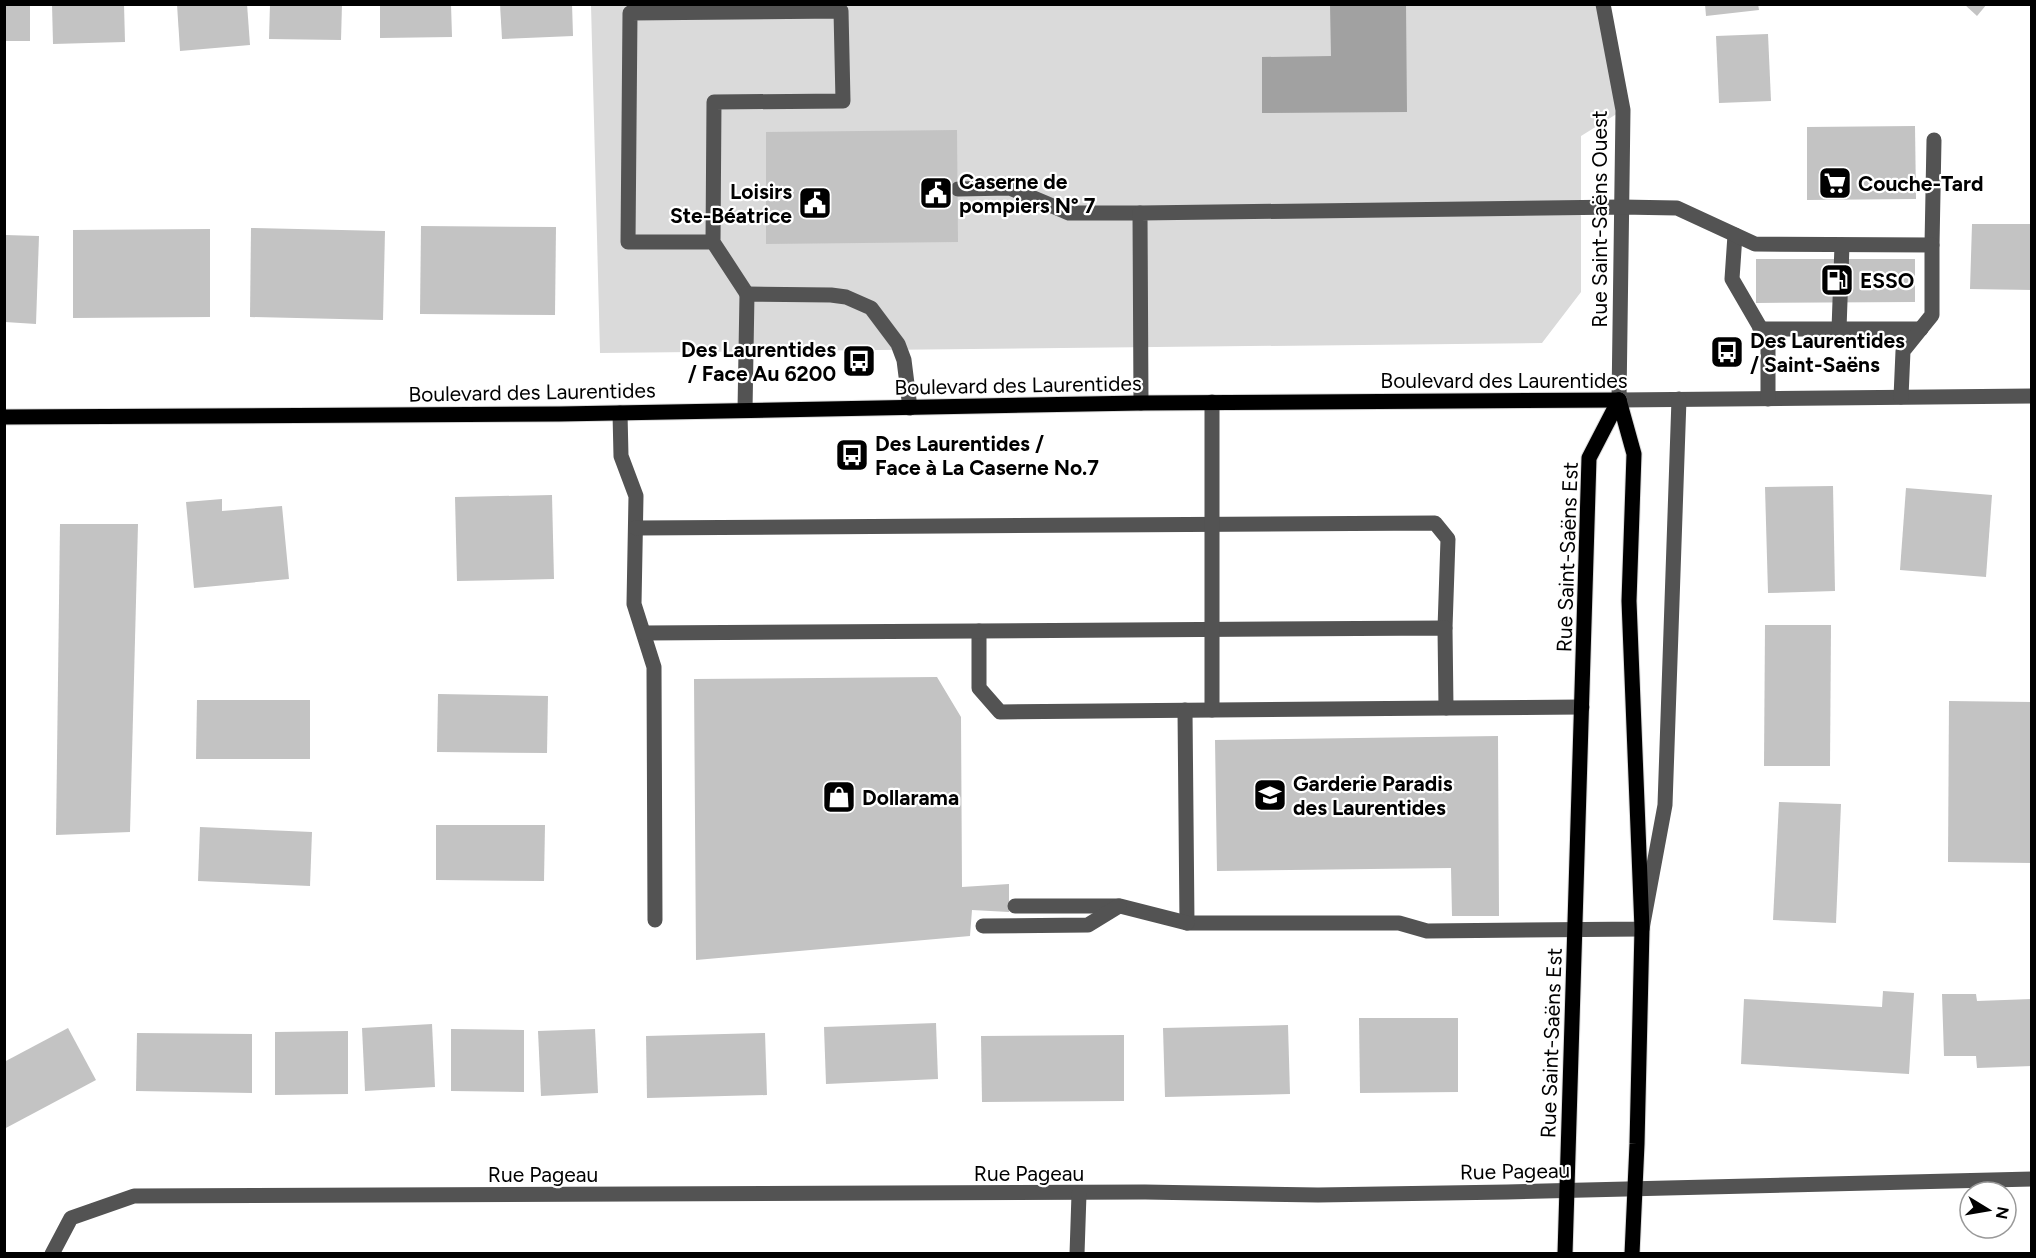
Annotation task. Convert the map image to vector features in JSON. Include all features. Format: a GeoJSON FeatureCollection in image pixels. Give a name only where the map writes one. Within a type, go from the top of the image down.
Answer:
{"type":"FeatureCollection","features":[{"type":"Feature","properties":{"kind":"main road","name":"Boulevard des Laurentides"},"geometry":{"type":"LineString","coordinates":[[4,417],[620,413],[1212,402],[1619,400]]}},
{"type":"Feature","properties":{"kind":"main road","name":"Rue Saint-Saëns Est"},"geometry":{"type":"LineString","coordinates":[[1565,1254],[1589,458],[1619,400]]}},
{"type":"Feature","properties":{"kind":"main road"},"geometry":{"type":"LineString","coordinates":[[1619,400],[1634,454],[1629,601],[1642,929],[1632,1254]]}},
{"type":"Feature","properties":{"kind":"street","name":"Rue Saint-Saëns Ouest"},"geometry":{"type":"LineString","coordinates":[[1603,4],[1623,110],[1619,400]]}},
{"type":"Feature","properties":{"kind":"street"},"geometry":{"type":"LineString","coordinates":[[713,242],[628,242],[630,13],[841,11],[843,101],[714,102],[713,242],[747,294],[745,410]]}},
{"type":"Feature","properties":{"kind":"street"},"geometry":{"type":"LineString","coordinates":[[1901,397],[1903,351],[1932,315],[1934,140]]}},
{"type":"Feature","properties":{"kind":"street"},"geometry":{"type":"LineString","coordinates":[[958,189],[1010,188],[1070,213],[1677,208],[1755,244],[1932,245]]}},
{"type":"Feature","properties":{"kind":"street"},"geometry":{"type":"LineString","coordinates":[[1140,213],[1141,403]]}},
{"type":"Feature","properties":{"kind":"street"},"geometry":{"type":"LineString","coordinates":[[1735,235],[1732,279],[1768,341],[1768,399]]}},
{"type":"Feature","properties":{"kind":"street"},"geometry":{"type":"LineString","coordinates":[[1839,329],[1842,245]]}},
{"type":"Feature","properties":{"kind":"street"},"geometry":{"type":"LineString","coordinates":[[747,294],[831,295],[846,297],[871,308],[898,344],[903,360],[910,408]]}},
{"type":"Feature","properties":{"kind":"street"},"geometry":{"type":"LineString","coordinates":[[1760,328],[1921,329]]}},
{"type":"Feature","properties":{"kind":"street","name":"Boulevard des Laurentides"},"geometry":{"type":"LineString","coordinates":[[1619,400],[2031,396]]}},
{"type":"Feature","properties":{"kind":"street"},"geometry":{"type":"LineString","coordinates":[[1015,906],[1120,906],[1187,923],[1399,923],[1427,931],[1642,929],[1665,805],[1679,399]]}},
{"type":"Feature","properties":{"kind":"street"},"geometry":{"type":"LineString","coordinates":[[1212,402],[1212,710]]}},
{"type":"Feature","properties":{"kind":"street"},"geometry":{"type":"LineString","coordinates":[[620,413],[621,456],[636,496],[634,604],[654,667],[655,920]]}},
{"type":"Feature","properties":{"kind":"street"},"geometry":{"type":"LineString","coordinates":[[636,528],[1435,523],[1448,539],[1446,708]]}},
{"type":"Feature","properties":{"kind":"street"},"geometry":{"type":"LineString","coordinates":[[644,633],[1446,628]]}},
{"type":"Feature","properties":{"kind":"street"},"geometry":{"type":"LineString","coordinates":[[979,631],[979,688],[1000,712],[1582,707]]}},
{"type":"Feature","properties":{"kind":"street"},"geometry":{"type":"LineString","coordinates":[[1185,710],[1187,923]]}},
{"type":"Feature","properties":{"kind":"street"},"geometry":{"type":"LineString","coordinates":[[983,926],[1088,925],[1120,906]]}},
{"type":"Feature","properties":{"kind":"street","name":"Rue Pageau"},"geometry":{"type":"LineString","coordinates":[[52,1254],[71,1218],[134,1196],[1145,1192],[1318,1195],[2031,1179]]}},
{"type":"Feature","properties":{"kind":"street"},"geometry":{"type":"LineString","coordinates":[[1077,1254],[1079,1194]]}},
{"type":"Feature","properties":{"kind":"shaded area"},"geometry":{"type":"Polygon","coordinates":[[[591,5],[1603,5],[1623,110],[1581,136],[1581,292],[1542,343],[600,353],[591,5]]]}},
{"type":"Feature","properties":{"kind":"shaded area"},"geometry":{"type":"Polygon","coordinates":[[[1330,5],[1406,5],[1407,112],[1262,113],[1262,57],[1331,56],[1330,5]]]}},
{"type":"Feature","properties":{"kind":"building"},"geometry":{"type":"Polygon","coordinates":[[[4,4],[30,4],[30,41],[4,41],[4,4]]]}},
{"type":"Feature","properties":{"kind":"building"},"geometry":{"type":"Polygon","coordinates":[[[52,4],[124,4],[125,42],[53,44],[52,4]]]}},
{"type":"Feature","properties":{"kind":"building"},"geometry":{"type":"Polygon","coordinates":[[[177,4],[247,4],[250,45],[180,51],[177,4]]]}},
{"type":"Feature","properties":{"kind":"building"},"geometry":{"type":"Polygon","coordinates":[[[270,4],[342,4],[341,40],[269,39],[270,4]]]}},
{"type":"Feature","properties":{"kind":"building"},"geometry":{"type":"Polygon","coordinates":[[[380,4],[451,4],[452,37],[380,38],[380,4]]]}},
{"type":"Feature","properties":{"kind":"building"},"geometry":{"type":"Polygon","coordinates":[[[500,4],[572,4],[573,36],[502,39],[500,4]]]}},
{"type":"Feature","properties":{"kind":"building"},"geometry":{"type":"Polygon","coordinates":[[[1705,4],[1758,4],[1759,10],[1706,16],[1705,4]]]}},
{"type":"Feature","properties":{"kind":"building"},"geometry":{"type":"Polygon","coordinates":[[[1964,4],[1987,4],[1977,16],[1964,4]]]}},
{"type":"Feature","properties":{"kind":"building"},"geometry":{"type":"Polygon","coordinates":[[[1768,34],[1771,101],[1719,103],[1716,36],[1768,34]]]}},
{"type":"Feature","properties":{"kind":"building"},"geometry":{"type":"Polygon","coordinates":[[[1915,126],[1916,199],[1807,200],[1807,127],[1915,126]]]}},
{"type":"Feature","properties":{"kind":"building"},"geometry":{"type":"Polygon","coordinates":[[[957,130],[958,242],[766,244],[766,132],[957,130]]]}},
{"type":"Feature","properties":{"kind":"building"},"geometry":{"type":"Polygon","coordinates":[[[1972,224],[2032,224],[2032,290],[1970,289],[1972,224]]]}},
{"type":"Feature","properties":{"kind":"building"},"geometry":{"type":"Polygon","coordinates":[[[421,226],[556,227],[555,315],[420,314],[421,226]]]}},
{"type":"Feature","properties":{"kind":"building"},"geometry":{"type":"Polygon","coordinates":[[[251,228],[385,231],[383,320],[250,317],[251,228]]]}},
{"type":"Feature","properties":{"kind":"building"},"geometry":{"type":"Polygon","coordinates":[[[210,229],[210,317],[73,318],[73,230],[210,229]]]}},
{"type":"Feature","properties":{"kind":"building"},"geometry":{"type":"Polygon","coordinates":[[[5,235],[39,236],[36,324],[5,322],[5,235]]]}},
{"type":"Feature","properties":{"kind":"building"},"geometry":{"type":"Polygon","coordinates":[[[1756,259],[1915,259],[1915,302],[1756,303],[1756,259]]]}},
{"type":"Feature","properties":{"kind":"building"},"geometry":{"type":"Polygon","coordinates":[[[1833,486],[1835,591],[1768,593],[1765,487],[1833,486]]]}},
{"type":"Feature","properties":{"kind":"building"},"geometry":{"type":"Polygon","coordinates":[[[1906,488],[1992,495],[1986,577],[1900,570],[1906,488]]]}},
{"type":"Feature","properties":{"kind":"building"},"geometry":{"type":"Polygon","coordinates":[[[552,495],[554,579],[457,581],[455,497],[552,495]]]}},
{"type":"Feature","properties":{"kind":"building"},"geometry":{"type":"Polygon","coordinates":[[[222,499],[222,511],[282,506],[289,579],[194,588],[186,502],[222,499]]]}},
{"type":"Feature","properties":{"kind":"building"},"geometry":{"type":"Polygon","coordinates":[[[60,524],[138,524],[130,832],[56,835],[60,524]]]}},
{"type":"Feature","properties":{"kind":"building"},"geometry":{"type":"Polygon","coordinates":[[[1765,625],[1831,625],[1830,766],[1764,766],[1765,625]]]}},
{"type":"Feature","properties":{"kind":"building"},"geometry":{"type":"Polygon","coordinates":[[[937,677],[961,717],[962,887],[1009,884],[1009,912],[972,910],[970,936],[696,960],[694,679],[937,677]]]}},
{"type":"Feature","properties":{"kind":"building"},"geometry":{"type":"Polygon","coordinates":[[[438,694],[548,696],[547,753],[437,752],[438,694]]]}},
{"type":"Feature","properties":{"kind":"building"},"geometry":{"type":"Polygon","coordinates":[[[197,700],[310,700],[310,759],[196,759],[197,700]]]}},
{"type":"Feature","properties":{"kind":"building"},"geometry":{"type":"Polygon","coordinates":[[[1949,701],[2032,702],[2032,863],[1948,862],[1949,701]]]}},
{"type":"Feature","properties":{"kind":"building"},"geometry":{"type":"Polygon","coordinates":[[[1498,736],[1499,916],[1452,916],[1451,868],[1217,871],[1215,740],[1498,736]]]}},
{"type":"Feature","properties":{"kind":"building"},"geometry":{"type":"Polygon","coordinates":[[[1779,802],[1841,804],[1836,923],[1773,920],[1779,802]]]}},
{"type":"Feature","properties":{"kind":"building"},"geometry":{"type":"Polygon","coordinates":[[[436,825],[545,825],[544,881],[436,880],[436,825]]]}},
{"type":"Feature","properties":{"kind":"building"},"geometry":{"type":"Polygon","coordinates":[[[200,827],[312,832],[310,886],[198,881],[200,827]]]}},
{"type":"Feature","properties":{"kind":"building"},"geometry":{"type":"Polygon","coordinates":[[[1883,991],[1914,993],[1909,1074],[1741,1064],[1744,999],[1882,1007],[1883,991]]]}},
{"type":"Feature","properties":{"kind":"building"},"geometry":{"type":"Polygon","coordinates":[[[1942,994],[1976,994],[1977,1001],[2032,999],[2032,1066],[1977,1068],[1976,1056],[1944,1056],[1942,994]]]}},
{"type":"Feature","properties":{"kind":"building"},"geometry":{"type":"Polygon","coordinates":[[[1359,1018],[1458,1018],[1458,1092],[1360,1093],[1359,1018]]]}},
{"type":"Feature","properties":{"kind":"building"},"geometry":{"type":"Polygon","coordinates":[[[936,1023],[938,1079],[826,1084],[824,1027],[936,1023]]]}},
{"type":"Feature","properties":{"kind":"building"},"geometry":{"type":"Polygon","coordinates":[[[432,1024],[435,1087],[365,1091],[362,1028],[432,1024]]]}},
{"type":"Feature","properties":{"kind":"building"},"geometry":{"type":"Polygon","coordinates":[[[1288,1025],[1290,1094],[1165,1097],[1163,1028],[1288,1025]]]}},
{"type":"Feature","properties":{"kind":"building"},"geometry":{"type":"Polygon","coordinates":[[[68,1028],[96,1080],[4,1129],[4,1062],[68,1028]]]}},
{"type":"Feature","properties":{"kind":"building"},"geometry":{"type":"Polygon","coordinates":[[[451,1029],[524,1030],[524,1092],[451,1091],[451,1029]]]}},
{"type":"Feature","properties":{"kind":"building"},"geometry":{"type":"Polygon","coordinates":[[[595,1029],[598,1093],[541,1096],[538,1031],[595,1029]]]}},
{"type":"Feature","properties":{"kind":"building"},"geometry":{"type":"Polygon","coordinates":[[[348,1031],[348,1094],[275,1095],[275,1032],[348,1031]]]}},
{"type":"Feature","properties":{"kind":"building"},"geometry":{"type":"Polygon","coordinates":[[[137,1033],[252,1034],[252,1093],[136,1091],[137,1033]]]}},
{"type":"Feature","properties":{"kind":"building"},"geometry":{"type":"Polygon","coordinates":[[[765,1033],[767,1095],[647,1098],[646,1036],[765,1033]]]}},
{"type":"Feature","properties":{"kind":"building"},"geometry":{"type":"Polygon","coordinates":[[[1124,1035],[1124,1101],[982,1102],[981,1036],[1124,1035]]]}},
{"type":"Feature","properties":{"kind":"place","name":"Couche-Tard"},"geometry":{"type":"Point","coordinates":[1835,183]}},
{"type":"Feature","properties":{"kind":"place","name":"Caserne de pompiers N° 7"},"geometry":{"type":"Point","coordinates":[936,193]}},
{"type":"Feature","properties":{"kind":"place","name":"Loisirs Ste-Béatrice"},"geometry":{"type":"Point","coordinates":[815,203]}},
{"type":"Feature","properties":{"kind":"place","name":"ESSO"},"geometry":{"type":"Point","coordinates":[1837,280]}},
{"type":"Feature","properties":{"kind":"place","name":"Des Laurentides / Saint-Saëns"},"geometry":{"type":"Point","coordinates":[1727,352]}},
{"type":"Feature","properties":{"kind":"place","name":"Des Laurentides / Face Au 6200"},"geometry":{"type":"Point","coordinates":[859,361]}},
{"type":"Feature","properties":{"kind":"place","name":"Des Laurentides / Face à La Caserne No.7"},"geometry":{"type":"Point","coordinates":[852,455]}},
{"type":"Feature","properties":{"kind":"place","name":"Garderie Paradis des Laurentides"},"geometry":{"type":"Point","coordinates":[1270,795]}},
{"type":"Feature","properties":{"kind":"place","name":"Dollarama"},"geometry":{"type":"Point","coordinates":[839,797]}}]}
